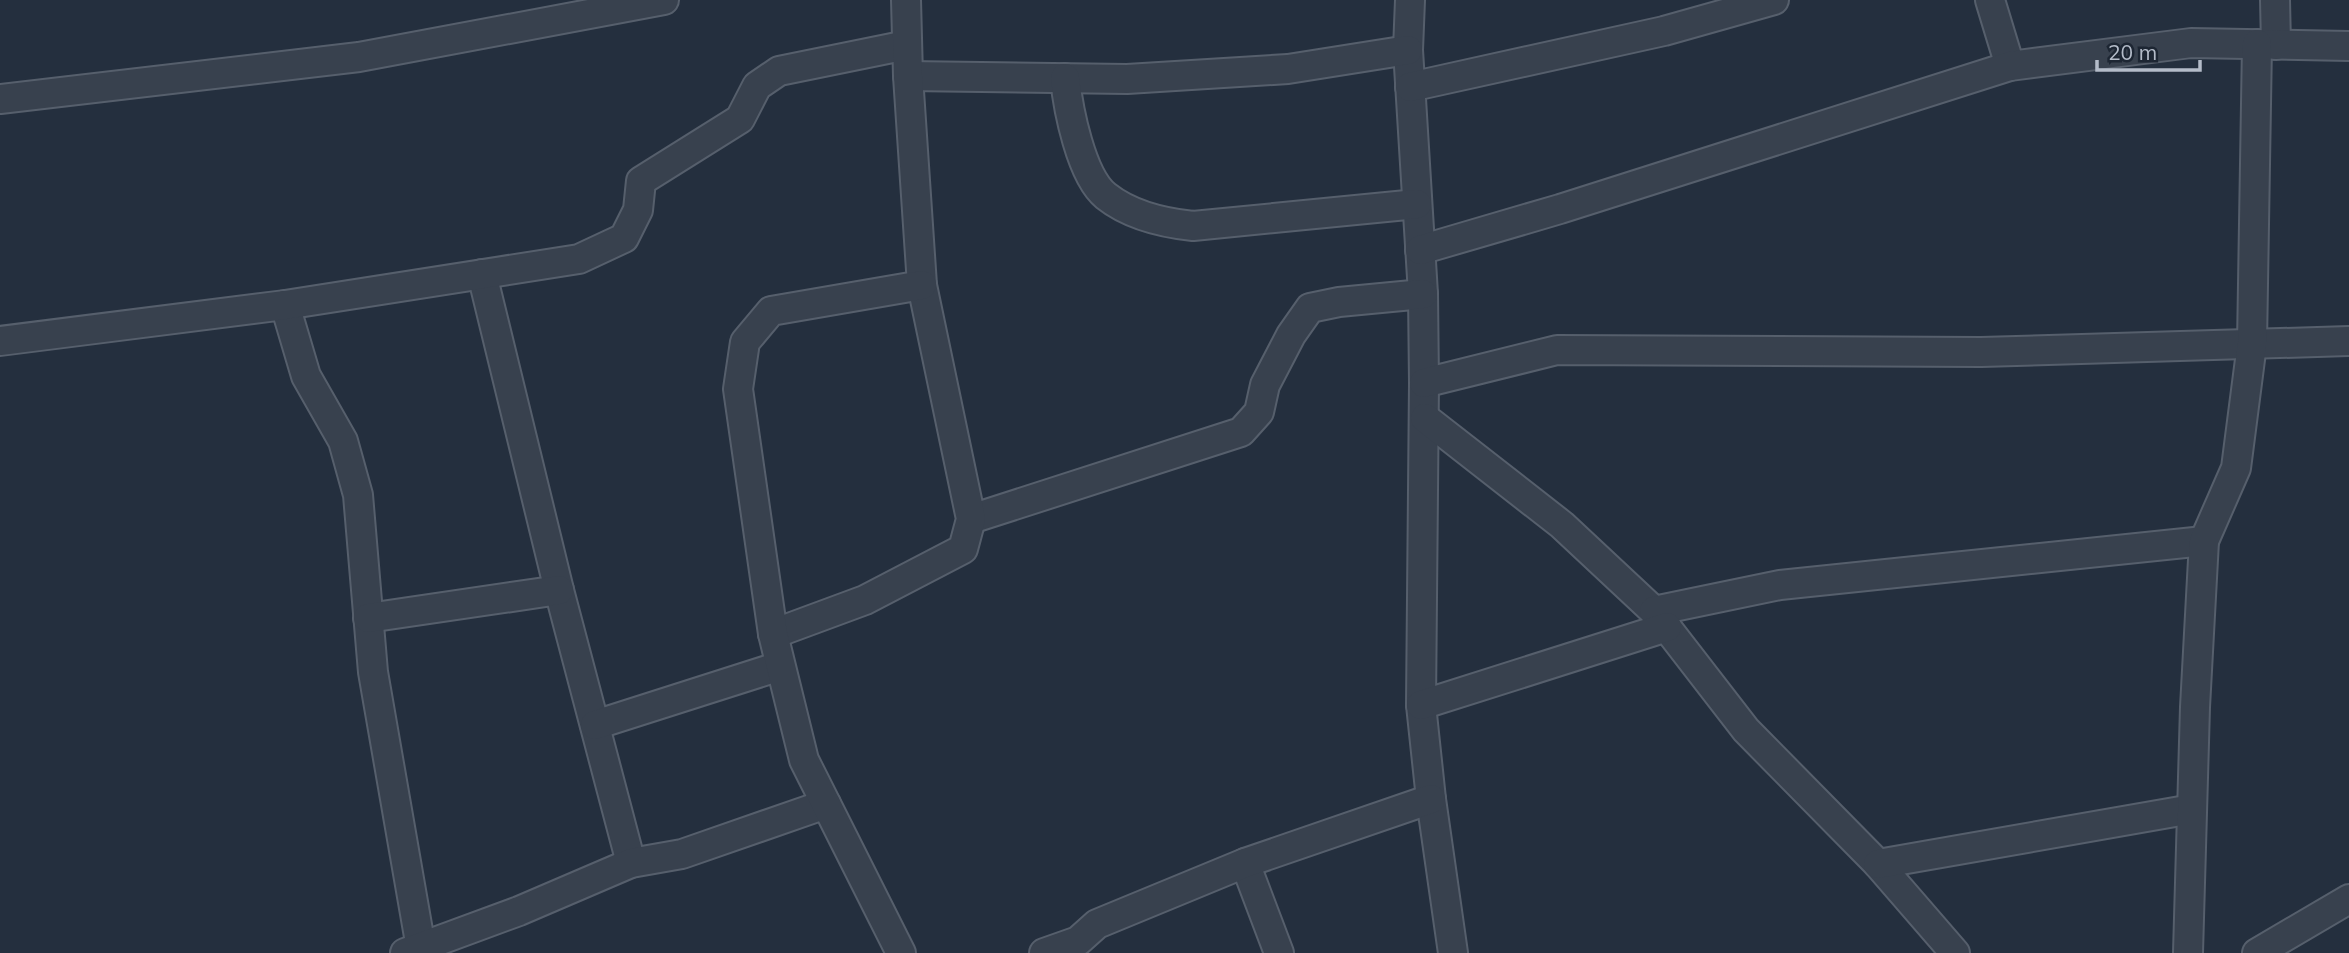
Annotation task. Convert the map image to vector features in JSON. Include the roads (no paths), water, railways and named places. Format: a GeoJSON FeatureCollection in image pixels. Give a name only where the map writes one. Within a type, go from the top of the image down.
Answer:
{"type":"FeatureCollection","features":[{"type":"Feature","properties":{"kind":"street"},"geometry":{"type":"LineString","coordinates":[[0,99],[359,57],[664,0]]}},
{"type":"Feature","properties":{"kind":"street"},"geometry":{"type":"LineString","coordinates":[[772,634],[864,600],[963,549],[971,519],[922,285],[908,76],[906,0]]}},
{"type":"Feature","properties":{"kind":"street"},"geometry":{"type":"LineString","coordinates":[[1410,0],[1408,50],[1423,294],[1425,418],[1421,705],[1431,799],[1453,953]]}},
{"type":"Feature","properties":{"kind":"street"},"geometry":{"type":"LineString","coordinates":[[1410,87],[1664,31],[1774,0]]}},
{"type":"Feature","properties":{"kind":"street"},"geometry":{"type":"LineString","coordinates":[[1990,0],[2010,66]]}},
{"type":"Feature","properties":{"kind":"street"},"geometry":{"type":"LineString","coordinates":[[2188,953],[2204,541],[2236,468],[2252,344],[2267,44],[2275,0]]}},
{"type":"Feature","properties":{"kind":"street"},"geometry":{"type":"LineString","coordinates":[[1420,250],[1573,205],[2010,66],[2191,43],[2349,46]]}},
{"type":"Feature","properties":{"kind":"street"},"geometry":{"type":"LineString","coordinates":[[0,341],[285,305],[579,259],[624,238],[638,210],[641,181],[740,119],[757,86],[779,71],[907,45]]}},
{"type":"Feature","properties":{"kind":"street"},"geometry":{"type":"LineString","coordinates":[[908,76],[1126,79],[1288,69],[1408,50]]}},
{"type":"Feature","properties":{"kind":"street"},"geometry":{"type":"LineString","coordinates":[[1065,78],[1069,115],[1088,168],[1104,195],[1135,212],[1169,223],[1194,226],[1417,204]]}},
{"type":"Feature","properties":{"kind":"street"},"geometry":{"type":"LineString","coordinates":[[482,274],[559,590],[631,863]]}},
{"type":"Feature","properties":{"kind":"street"},"geometry":{"type":"LineString","coordinates":[[901,953],[804,760],[772,634],[738,389],[744,341],[771,311],[922,285]]}},
{"type":"Feature","properties":{"kind":"street"},"geometry":{"type":"LineString","coordinates":[[971,519],[1241,432],[1259,412],[1265,385],[1291,335],[1310,308],[1339,302],[1423,294]]}},
{"type":"Feature","properties":{"kind":"street"},"geometry":{"type":"LineString","coordinates":[[285,305],[306,376],[343,441],[358,495],[373,672],[413,950],[519,911],[631,863],[682,854],[825,804]]}},
{"type":"Feature","properties":{"kind":"street"},"geometry":{"type":"LineString","coordinates":[[1424,383],[1558,350],[1981,352],[2349,341]]}},
{"type":"Feature","properties":{"kind":"street"},"geometry":{"type":"LineString","coordinates":[[1425,418],[1562,525],[1660,619],[1746,730],[1878,864],[1955,953]]}},
{"type":"Feature","properties":{"kind":"street"},"geometry":{"type":"LineString","coordinates":[[1421,705],[1660,619],[1780,585],[2204,541]]}},
{"type":"Feature","properties":{"kind":"street"},"geometry":{"type":"LineString","coordinates":[[368,618],[559,590]]}},
{"type":"Feature","properties":{"kind":"street"},"geometry":{"type":"LineString","coordinates":[[595,725],[780,666]]}},
{"type":"Feature","properties":{"kind":"street"},"geometry":{"type":"LineString","coordinates":[[1044,953],[1078,941],[1097,924],[1245,863],[1431,799]]}},
{"type":"Feature","properties":{"kind":"street"},"geometry":{"type":"LineString","coordinates":[[1878,864],[2192,809]]}},
{"type":"Feature","properties":{"kind":"street"},"geometry":{"type":"LineString","coordinates":[[1245,863],[1279,953]]}},
{"type":"Feature","properties":{"kind":"street"},"geometry":{"type":"LineString","coordinates":[[2257,953],[2349,899]]}}]}
